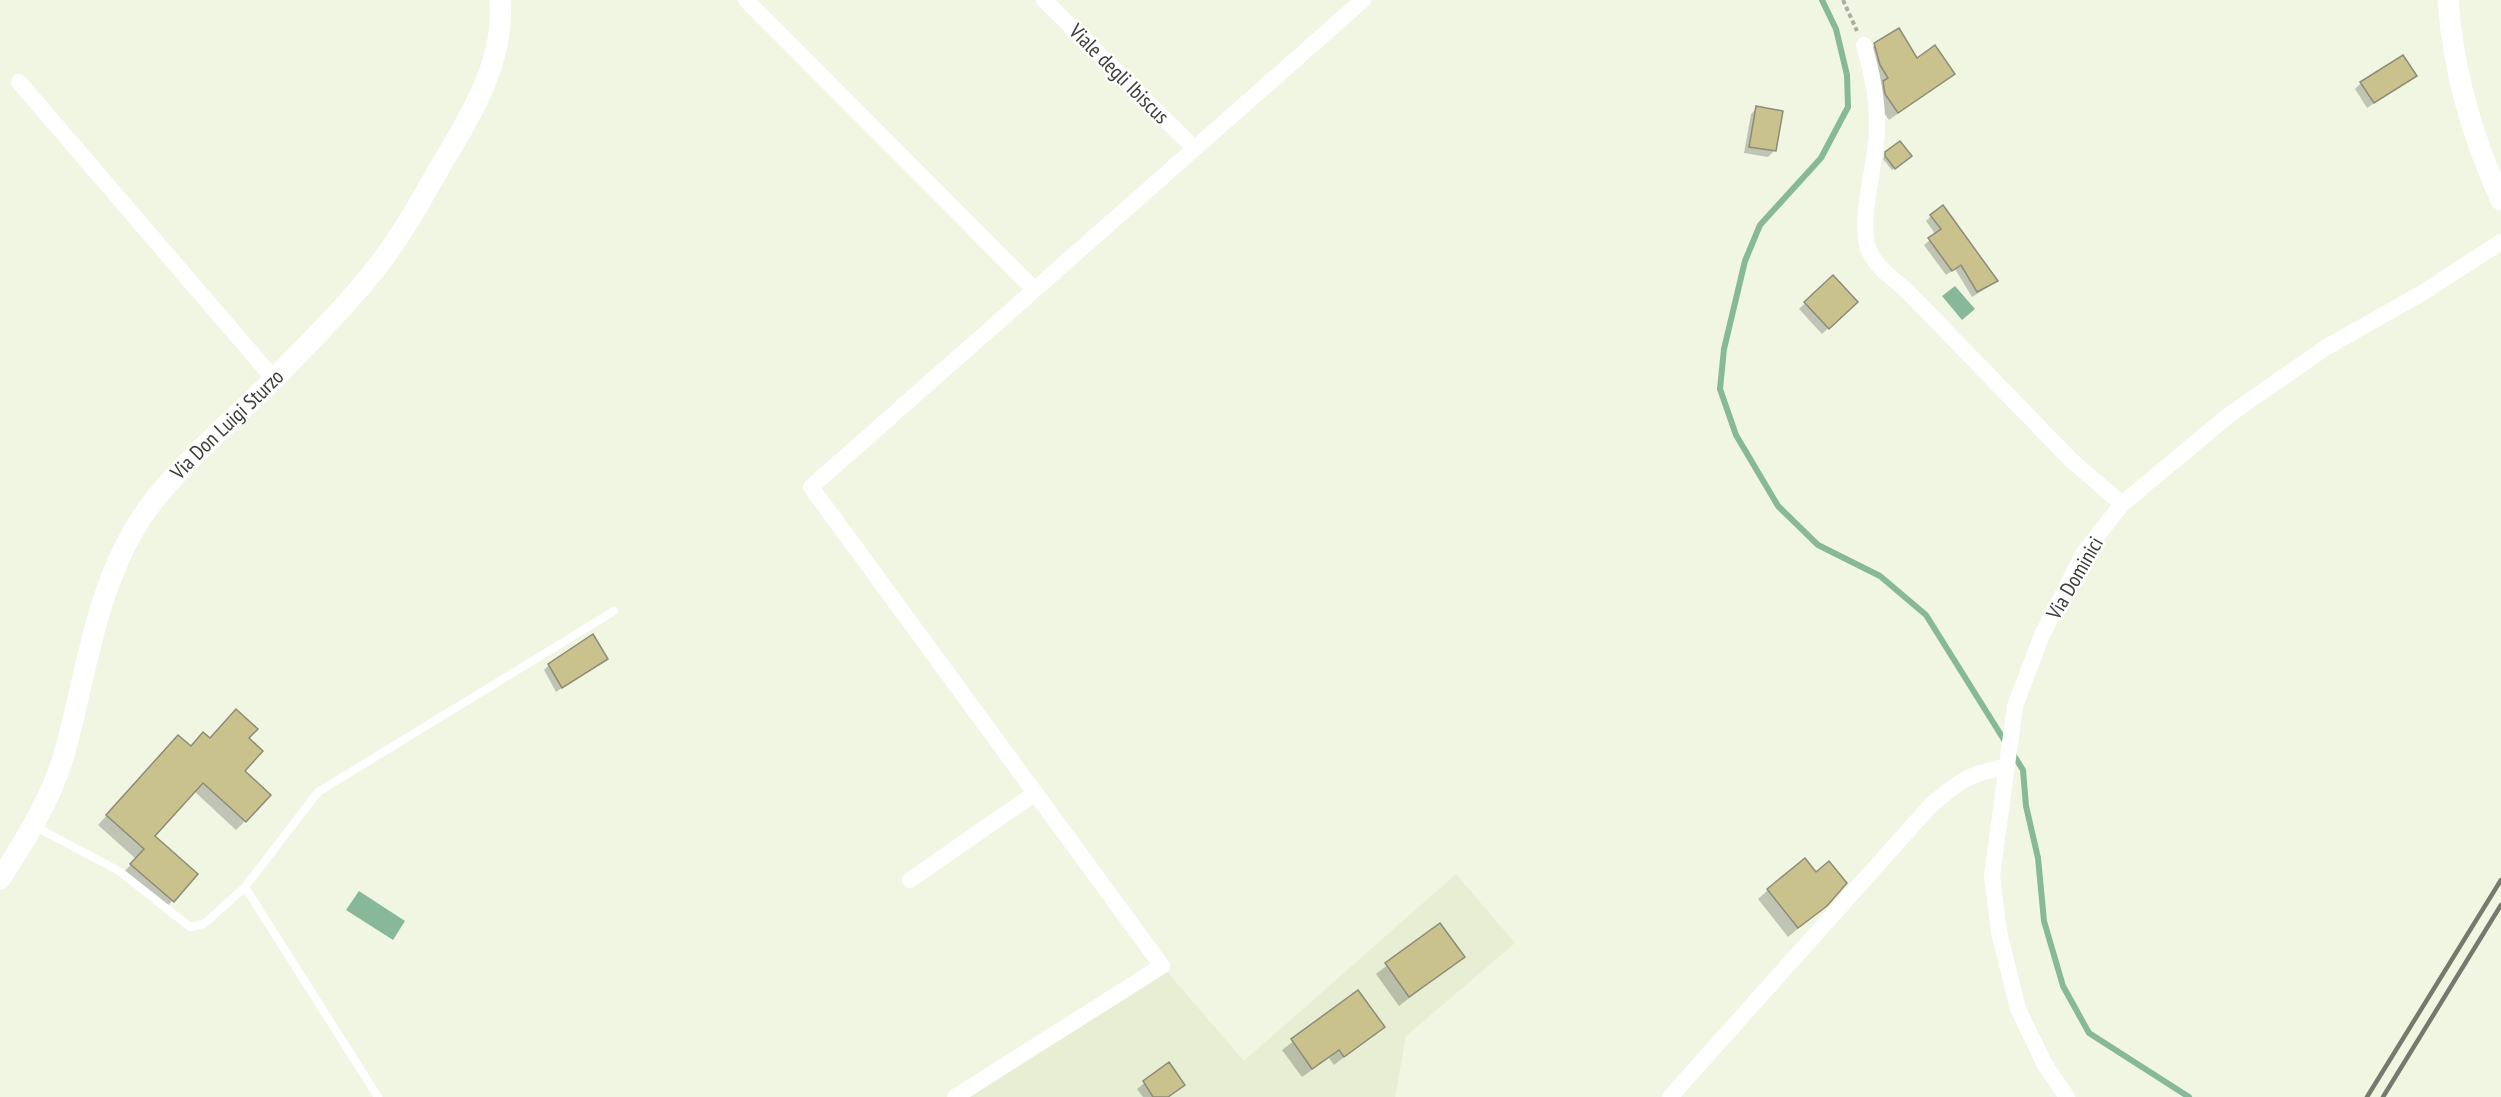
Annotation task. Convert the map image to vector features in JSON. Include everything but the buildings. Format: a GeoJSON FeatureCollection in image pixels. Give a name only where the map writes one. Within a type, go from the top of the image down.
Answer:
{"type":"FeatureCollection","features":[{"type":"Feature","properties":{"kind":"street","name":"Via Don Luigi Sturzo"},"geometry":{"type":"LineString","coordinates":[[2,871],[33,825],[64,757],[99,611],[123,549],[139,520],[161,492],[274,379],[369,278],[393,246],[457,138],[485,84],[500,29],[500,0]]}},
{"type":"Feature","properties":{"kind":"street"},"geometry":{"type":"LineString","coordinates":[[746,0],[1034,290]]}},
{"type":"Feature","properties":{"kind":"street","name":"Viale degli Ibiscus"},"geometry":{"type":"LineString","coordinates":[[1044,0],[1194,148]]}},
{"type":"Feature","properties":{"kind":"street"},"geometry":{"type":"LineString","coordinates":[[955,1097],[1162,966],[811,487],[1363,0]]}},
{"type":"Feature","properties":{"kind":"street"},"geometry":{"type":"LineString","coordinates":[[2448,0],[2463,92],[2482,154],[2501,200]]}},
{"type":"Feature","properties":{"kind":"street"},"geometry":{"type":"LineString","coordinates":[[1864,45],[1875,93],[1877,131],[1870,182],[1867,247],[1880,267],[1906,290],[2072,461],[2122,504]]}},
{"type":"Feature","properties":{"kind":"street"},"geometry":{"type":"LineString","coordinates":[[19,82],[274,379]]}},
{"type":"Feature","properties":{"kind":"street","name":"Via Dominici"},"geometry":{"type":"LineString","coordinates":[[2067,1097],[2046,1065],[2018,1009],[1999,932],[1992,876],[2015,706],[2042,635],[2084,554],[2122,504],[2229,415],[2325,348],[2422,293],[2501,242]]}},
{"type":"Feature","properties":{"kind":"street"},"geometry":{"type":"LineString","coordinates":[[1670,1097],[1931,805],[1959,781],[1977,772],[2007,764]]}},
{"type":"Feature","properties":{"kind":"street"},"geometry":{"type":"LineString","coordinates":[[910,880],[1034,794]]}},
{"type":"Feature","properties":{"kind":"lane"},"geometry":{"type":"LineString","coordinates":[[33,825],[119,871],[190,927],[204,924],[245,887],[318,792],[614,611]]}},
{"type":"Feature","properties":{"kind":"lane"},"geometry":{"type":"LineString","coordinates":[[245,887],[378,1097]]}},
{"type":"Feature","properties":{"kind":"path"},"geometry":{"type":"LineString","coordinates":[[1843,0],[1864,45]]}},
{"type":"Feature","properties":{"kind":"shaded area"},"geometry":{"type":"Polygon","coordinates":[[[1955,286],[1975,309],[1962,320],[1942,296],[1955,286]]]}},
{"type":"Feature","properties":{"kind":"shaded area"},"geometry":{"type":"Polygon","coordinates":[[[1456,874],[1515,943],[1406,1036],[1395,1097],[956,1097],[1162,966],[1244,1061],[1456,874]]]}},
{"type":"Feature","properties":{"kind":"shaded area"},"geometry":{"type":"Polygon","coordinates":[[[359,891],[405,921],[393,940],[346,910],[359,891]]]}},
{"type":"Feature","properties":{"kind":"waterway"},"geometry":{"type":"LineString","coordinates":[[1822,0],[1836,29],[1847,75],[1848,107],[1821,158],[1760,225],[1745,261],[1724,349],[1720,389],[1736,435],[1778,506],[1818,545],[1880,576],[1926,615],[2006,743]]}},
{"type":"Feature","properties":{"kind":"waterway"},"geometry":{"type":"LineString","coordinates":[[2013,754],[2023,770],[2026,806],[2038,858],[2044,921],[2063,986],[2089,1033],[2189,1097]]}},
{"type":"Feature","properties":{"kind":"railway"},"geometry":{"type":"LineString","coordinates":[[2367,1097],[2501,880]]}},
{"type":"Feature","properties":{"kind":"railway"},"geometry":{"type":"LineString","coordinates":[[2383,1097],[2501,905]]}}]}
